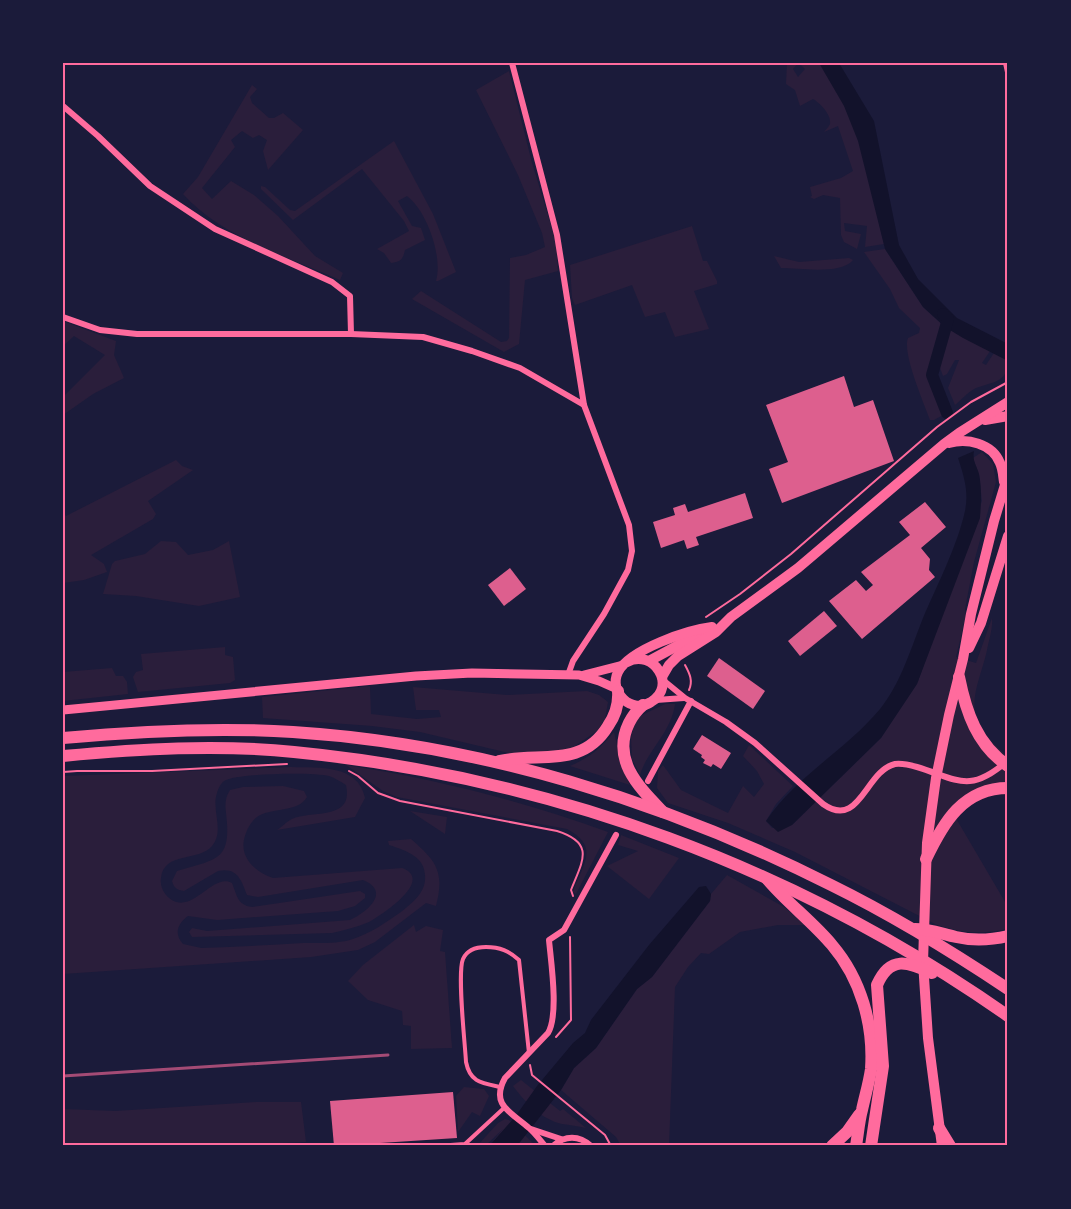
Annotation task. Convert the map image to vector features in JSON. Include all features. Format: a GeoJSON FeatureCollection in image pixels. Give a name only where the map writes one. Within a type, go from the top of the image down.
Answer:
{"type":"FeatureCollection","features":[{"type":"Feature","properties":{"kind":"highway"},"geometry":{"type":"LineString","coordinates":[[958,677],[976,731],[990,752],[1008,766]]}},
{"type":"Feature","properties":{"kind":"highway"},"geometry":{"type":"LineString","coordinates":[[495,762],[515,758],[555,758],[580,751],[602,735],[608,727],[616,710],[617,690]]}},
{"type":"Feature","properties":{"kind":"highway"},"geometry":{"type":"LineString","coordinates":[[647,704],[635,711],[623,735],[622,748],[634,781],[664,813]]}},
{"type":"Feature","properties":{"kind":"highway"},"geometry":{"type":"LineString","coordinates":[[63,738],[208,729],[293,732],[381,741],[495,762],[664,813],[770,855],[910,928],[1008,989]]}},
{"type":"Feature","properties":{"kind":"highway"},"geometry":{"type":"LineString","coordinates":[[63,756],[132,750],[221,748],[292,752],[386,763],[495,785],[585,809],[667,836],[765,876],[861,923],[959,981],[1008,1016]]}},
{"type":"Feature","properties":{"kind":"highway"},"geometry":{"type":"LineString","coordinates":[[926,860],[945,822],[955,810],[970,798],[985,791],[1008,788]]}},
{"type":"Feature","properties":{"kind":"highway"},"geometry":{"type":"LineString","coordinates":[[765,876],[785,900],[806,917],[834,946],[864,1000],[869,1028],[871,1070],[856,1146]]}},
{"type":"Feature","properties":{"kind":"highway"},"geometry":{"type":"LineString","coordinates":[[910,928],[970,939],[988,940],[1008,936]]}},
{"type":"Feature","properties":{"kind":"highway"},"geometry":{"type":"LineString","coordinates":[[871,1146],[883,1066],[876,993],[881,976],[894,965],[907,963],[943,978],[959,981]]}},
{"type":"Feature","properties":{"kind":"highway"},"geometry":{"type":"LineString","coordinates":[[832,1146],[847,1132],[861,1112]]}},
{"type":"Feature","properties":{"kind":"highway"},"geometry":{"type":"LineString","coordinates":[[939,1128],[950,1146]]}},
{"type":"Feature","properties":{"kind":"main road"},"geometry":{"type":"LineString","coordinates":[[662,679],[669,665],[678,656],[716,632],[731,617],[798,568],[944,444],[1008,402]]}},
{"type":"Feature","properties":{"kind":"main road"},"geometry":{"type":"LineString","coordinates":[[972,424],[1008,416]]}},
{"type":"Feature","properties":{"kind":"main road"},"geometry":{"type":"LineString","coordinates":[[942,1146],[928,1038],[923,962],[926,860],[938,769],[984,562],[1006,480],[1000,462],[993,452],[971,441],[959,440],[944,444]]}},
{"type":"Feature","properties":{"kind":"main road"},"geometry":{"type":"LineString","coordinates":[[963,659],[981,623],[1008,536]]}},
{"type":"Feature","properties":{"kind":"main road"},"geometry":{"type":"LineString","coordinates":[[625,664],[639,658],[649,661],[659,669],[662,679],[661,692],[647,704],[627,702],[617,690],[617,674],[625,664],[636,653],[709,622],[731,617]]}},
{"type":"Feature","properties":{"kind":"main road"},"geometry":{"type":"LineString","coordinates":[[649,661],[709,622]]}},
{"type":"Feature","properties":{"kind":"street"},"geometry":{"type":"LineString","coordinates":[[512,63],[557,235],[584,405],[629,525],[632,551],[628,570],[604,614],[573,662],[568,675]]}},
{"type":"Feature","properties":{"kind":"street"},"geometry":{"type":"LineString","coordinates":[[1006,63],[1008,72]]}},
{"type":"Feature","properties":{"kind":"street"},"geometry":{"type":"LineString","coordinates":[[63,106],[150,186],[215,230],[332,282],[350,296],[351,334]]}},
{"type":"Feature","properties":{"kind":"street"},"geometry":{"type":"LineString","coordinates":[[63,317],[100,330],[137,334],[351,334],[423,337],[520,368],[584,405]]}},
{"type":"Feature","properties":{"kind":"street"},"geometry":{"type":"LineString","coordinates":[[63,710],[416,676],[472,673],[579,675],[604,671],[625,664]]}},
{"type":"Feature","properties":{"kind":"street"},"geometry":{"type":"LineString","coordinates":[[579,675],[617,690]]}},
{"type":"Feature","properties":{"kind":"street"},"geometry":{"type":"LineString","coordinates":[[662,679],[688,700],[726,722],[755,743],[832,810],[845,810],[857,802],[882,771],[894,765],[905,764],[960,782],[983,778],[1008,760]]}},
{"type":"Feature","properties":{"kind":"street"},"geometry":{"type":"LineString","coordinates":[[647,704],[664,699],[688,700]]}},
{"type":"Feature","properties":{"kind":"street"},"geometry":{"type":"LineString","coordinates":[[648,781],[688,700]]}},
{"type":"Feature","properties":{"kind":"street"},"geometry":{"type":"LineString","coordinates":[[545,1146],[530,1129],[504,1108],[500,1087],[505,1078],[552,1027],[554,1014],[549,940],[564,930],[616,835]]}},
{"type":"Feature","properties":{"kind":"street"},"geometry":{"type":"LineString","coordinates":[[530,1129],[561,1139],[576,1137],[591,1146]]}},
{"type":"Feature","properties":{"kind":"street"},"geometry":{"type":"LineString","coordinates":[[553,1146],[561,1139]]}},
{"type":"Feature","properties":{"kind":"lane"},"geometry":{"type":"LineString","coordinates":[[500,1087],[474,1080],[468,1072],[466,1062],[460,968],[467,954],[478,947],[495,947],[510,951],[519,960],[529,1054]]}},
{"type":"Feature","properties":{"kind":"lane"},"geometry":{"type":"LineString","coordinates":[[436,1146],[465,1144],[504,1108]]}},
{"type":"Feature","properties":{"kind":"path"},"geometry":{"type":"LineString","coordinates":[[709,622],[791,554],[936,427],[971,402],[1008,382]]}},
{"type":"Feature","properties":{"kind":"path"},"geometry":{"type":"LineString","coordinates":[[678,656],[690,673],[692,682],[688,700]]}},
{"type":"Feature","properties":{"kind":"path"},"geometry":{"type":"LineString","coordinates":[[63,772],[152,771],[291,764]]}},
{"type":"Feature","properties":{"kind":"path"},"geometry":{"type":"LineString","coordinates":[[348,771],[358,776],[378,793],[400,801],[557,831],[574,837],[583,848],[583,858],[571,890],[575,898]]}},
{"type":"Feature","properties":{"kind":"path"},"geometry":{"type":"LineString","coordinates":[[536,1079],[605,1135],[611,1146]]}},
{"type":"Feature","properties":{"kind":"shaded area"},"geometry":{"type":"Polygon","coordinates":[[[787,63],[798,63],[793,69],[798,77],[805,69],[799,63],[820,63],[840,96],[859,138],[884,244],[865,247],[867,226],[844,223],[845,231],[861,234],[857,249],[844,242],[841,235],[840,198],[823,195],[814,199],[810,197],[812,196],[810,187],[841,178],[853,171],[838,126],[824,132],[830,125],[825,109],[813,99],[800,106],[795,90],[786,84],[787,63]]]}},
{"type":"Feature","properties":{"kind":"shaded area"},"geometry":{"type":"Polygon","coordinates":[[[819,63],[839,63],[874,121],[899,245],[918,279],[957,318],[1008,344],[1008,361],[945,327],[923,307],[885,249],[858,141],[844,106],[819,63]]]}},
{"type":"Feature","properties":{"kind":"shaded area"},"geometry":{"type":"Polygon","coordinates":[[[509,71],[532,163],[556,241],[558,271],[525,280],[519,344],[504,352],[412,299],[421,291],[501,342],[509,338],[510,258],[526,255],[545,247],[542,233],[518,175],[476,90],[509,71]]]}},
{"type":"Feature","properties":{"kind":"shaded area"},"geometry":{"type":"Polygon","coordinates":[[[252,85],[257,89],[250,97],[252,103],[269,118],[283,113],[303,130],[268,170],[263,151],[267,140],[259,135],[253,138],[242,131],[231,140],[235,147],[202,188],[212,199],[231,181],[254,195],[278,216],[315,256],[343,273],[340,280],[236,234],[217,223],[183,194],[198,177],[252,85]]]}},
{"type":"Feature","properties":{"kind":"shaded area"},"geometry":{"type":"Polygon","coordinates":[[[394,141],[433,214],[456,272],[438,281],[436,281],[438,271],[432,235],[421,212],[407,196],[398,201],[412,226],[421,228],[425,240],[405,250],[401,259],[394,263],[391,263],[384,253],[377,249],[409,231],[404,221],[362,169],[293,220],[261,189],[261,186],[265,187],[290,210],[295,211],[394,141]]]}},
{"type":"Feature","properties":{"kind":"shaded area"},"geometry":{"type":"Polygon","coordinates":[[[692,226],[703,261],[707,261],[717,281],[717,284],[694,291],[709,329],[675,337],[665,312],[645,317],[632,285],[575,305],[572,298],[570,265],[692,226]]]}},
{"type":"Feature","properties":{"kind":"shaded area"},"geometry":{"type":"Polygon","coordinates":[[[885,249],[923,307],[945,327],[990,351],[982,363],[986,365],[994,353],[1008,360],[1002,378],[974,389],[955,405],[948,388],[959,360],[955,360],[947,374],[943,376],[939,365],[931,365],[928,369],[929,378],[945,414],[934,420],[930,420],[908,355],[908,338],[919,333],[920,328],[899,308],[890,289],[864,252],[885,249]]]}},
{"type":"Feature","properties":{"kind":"shaded area"},"geometry":{"type":"Polygon","coordinates":[[[774,256],[799,262],[849,258],[853,260],[847,265],[830,269],[781,268],[774,256]]]}},
{"type":"Feature","properties":{"kind":"shaded area"},"geometry":{"type":"Polygon","coordinates":[[[63,321],[116,341],[114,355],[124,378],[93,394],[63,415],[63,397],[105,355],[74,336],[63,346],[63,321]]]}},
{"type":"Feature","properties":{"kind":"shaded area"},"geometry":{"type":"Polygon","coordinates":[[[974,451],[974,461],[981,485],[980,518],[917,684],[881,738],[792,825],[778,832],[766,821],[778,805],[806,777],[867,724],[894,688],[946,566],[965,511],[966,491],[958,458],[974,451]]]}},
{"type":"Feature","properties":{"kind":"shaded area"},"geometry":{"type":"Polygon","coordinates":[[[982,452],[993,464],[996,482],[974,562],[965,609],[966,615],[956,657],[976,663],[992,618],[991,634],[977,684],[974,706],[980,727],[1008,758],[1008,795],[979,800],[967,808],[957,820],[1008,907],[1008,929],[972,932],[937,925],[795,852],[728,823],[668,803],[657,788],[658,771],[663,765],[681,790],[728,813],[743,786],[754,797],[764,784],[757,771],[743,756],[749,745],[793,786],[776,804],[766,821],[772,828],[792,825],[881,738],[917,684],[982,501],[979,475],[973,458],[982,452]]]}},
{"type":"Feature","properties":{"kind":"shaded area"},"geometry":{"type":"Polygon","coordinates":[[[176,460],[182,466],[193,470],[148,501],[156,514],[153,519],[91,555],[104,564],[107,572],[84,580],[63,583],[63,512],[66,516],[176,460]]]}},
{"type":"Feature","properties":{"kind":"shaded area"},"geometry":{"type":"Polygon","coordinates":[[[161,541],[176,542],[188,555],[213,550],[229,541],[240,597],[199,606],[136,596],[103,594],[115,561],[145,554],[161,541]]]}},
{"type":"Feature","properties":{"kind":"shaded area"},"geometry":{"type":"Polygon","coordinates":[[[225,647],[225,655],[233,657],[235,680],[230,683],[138,692],[133,677],[136,672],[143,670],[141,654],[225,647]]]}},
{"type":"Feature","properties":{"kind":"shaded area"},"geometry":{"type":"Polygon","coordinates":[[[112,668],[116,676],[123,676],[127,682],[128,694],[63,701],[63,672],[112,668]]]}},
{"type":"Feature","properties":{"kind":"shaded area"},"geometry":{"type":"Polygon","coordinates":[[[370,686],[371,714],[417,719],[441,717],[439,710],[416,710],[413,687],[507,695],[587,691],[599,695],[608,702],[605,719],[597,731],[569,750],[513,754],[420,732],[263,718],[262,697],[370,686]]]}},
{"type":"Feature","properties":{"kind":"shaded area"},"geometry":{"type":"Polygon","coordinates":[[[665,704],[675,704],[673,714],[640,775],[632,759],[631,737],[634,725],[638,717],[665,704]]]}},
{"type":"Feature","properties":{"kind":"shaded area"},"geometry":{"type":"Polygon","coordinates":[[[614,732],[622,767],[630,785],[570,766],[594,752],[614,732]]]}},
{"type":"Feature","properties":{"kind":"shaded area"},"geometry":{"type":"Polygon","coordinates":[[[346,765],[479,792],[544,810],[608,832],[576,894],[573,892],[584,865],[586,850],[584,843],[567,829],[397,797],[383,791],[346,765]]]}},
{"type":"Feature","properties":{"kind":"shaded area"},"geometry":{"type":"Polygon","coordinates":[[[291,767],[336,770],[354,779],[361,787],[365,798],[355,817],[277,830],[292,819],[338,809],[344,804],[347,796],[346,785],[329,776],[308,774],[244,776],[224,781],[219,788],[216,800],[218,827],[216,840],[206,851],[168,864],[161,878],[163,891],[175,901],[183,903],[224,881],[232,883],[240,902],[252,907],[360,891],[365,894],[365,898],[355,906],[338,911],[217,920],[188,916],[181,922],[178,929],[178,937],[183,944],[201,948],[328,943],[347,941],[366,934],[409,906],[420,894],[424,885],[425,872],[419,860],[389,845],[388,841],[411,839],[427,854],[439,875],[439,894],[436,906],[426,903],[375,942],[358,950],[311,957],[63,974],[63,776],[291,767]]]}},
{"type":"Feature","properties":{"kind":"shaded area"},"geometry":{"type":"Polygon","coordinates":[[[283,786],[304,791],[307,797],[303,802],[291,808],[257,817],[249,826],[244,841],[245,855],[259,871],[273,878],[402,868],[411,873],[413,881],[409,889],[394,905],[369,922],[332,933],[192,937],[189,932],[192,928],[207,931],[350,920],[373,902],[376,896],[375,890],[363,880],[258,897],[247,895],[237,876],[224,870],[218,871],[184,891],[175,887],[172,881],[177,871],[212,860],[224,849],[227,829],[226,801],[230,790],[243,787],[283,786]]]}},
{"type":"Feature","properties":{"kind":"shaded area"},"geometry":{"type":"Polygon","coordinates":[[[410,811],[447,817],[445,834],[410,811]]]}},
{"type":"Feature","properties":{"kind":"shaded area"},"geometry":{"type":"Polygon","coordinates":[[[621,835],[679,858],[649,899],[607,866],[638,851],[618,845],[621,835]]]}},
{"type":"Feature","properties":{"kind":"shaded area"},"geometry":{"type":"Polygon","coordinates":[[[727,875],[784,907],[806,925],[778,925],[740,932],[709,954],[701,953],[688,967],[675,987],[669,1146],[621,1146],[616,1137],[561,1090],[574,1068],[596,1048],[637,989],[652,977],[727,875]]]}},
{"type":"Feature","properties":{"kind":"shaded area"},"geometry":{"type":"Polygon","coordinates":[[[706,886],[711,894],[710,901],[652,977],[637,989],[596,1048],[574,1068],[561,1090],[517,1146],[489,1146],[515,1117],[537,1086],[573,1043],[585,1033],[591,1020],[649,945],[699,887],[706,886]]]}},
{"type":"Feature","properties":{"kind":"shaded area"},"geometry":{"type":"Polygon","coordinates":[[[414,925],[416,932],[426,926],[443,930],[440,951],[445,952],[452,1048],[411,1049],[411,1026],[403,1025],[402,1011],[368,1000],[348,981],[363,965],[414,925]]]}},
{"type":"Feature","properties":{"kind":"shaded area"},"geometry":{"type":"Polygon","coordinates":[[[521,1080],[586,1128],[554,1122],[541,1114],[513,1086],[521,1080]]]}},
{"type":"Feature","properties":{"kind":"shaded area"},"geometry":{"type":"Polygon","coordinates":[[[464,1087],[484,1089],[489,1096],[480,1116],[472,1112],[458,1132],[456,1096],[464,1087]]]}},
{"type":"Feature","properties":{"kind":"shaded area"},"geometry":{"type":"Polygon","coordinates":[[[256,1102],[301,1102],[306,1142],[215,1146],[63,1146],[63,1109],[115,1111],[256,1102]]]}},
{"type":"Feature","properties":{"kind":"shaded area"},"geometry":{"type":"Polygon","coordinates":[[[505,1119],[509,1120],[536,1146],[489,1146],[503,1129],[485,1146],[477,1146],[498,1123],[505,1119]]]}},
{"type":"Feature","properties":{"kind":"building"},"geometry":{"type":"Polygon","coordinates":[[[844,376],[854,407],[873,400],[894,461],[782,503],[769,469],[788,462],[766,405],[844,376]]]}},
{"type":"Feature","properties":{"kind":"building"},"geometry":{"type":"Polygon","coordinates":[[[745,493],[753,518],[696,537],[699,545],[687,549],[684,540],[661,548],[653,522],[675,515],[673,508],[685,504],[688,512],[745,493]]]}},
{"type":"Feature","properties":{"kind":"building"},"geometry":{"type":"Polygon","coordinates":[[[925,502],[946,527],[921,548],[930,559],[929,570],[935,577],[862,639],[829,601],[856,580],[866,591],[873,585],[861,572],[910,535],[899,522],[925,502]]]}},
{"type":"Feature","properties":{"kind":"building"},"geometry":{"type":"Polygon","coordinates":[[[510,568],[526,589],[504,606],[488,585],[510,568]]]}},
{"type":"Feature","properties":{"kind":"building"},"geometry":{"type":"Polygon","coordinates":[[[824,611],[837,626],[800,656],[788,641],[824,611]]]}},
{"type":"Feature","properties":{"kind":"building"},"geometry":{"type":"Polygon","coordinates":[[[719,658],[765,691],[753,709],[707,676],[719,658]]]}},
{"type":"Feature","properties":{"kind":"building"},"geometry":{"type":"Polygon","coordinates":[[[702,735],[731,753],[721,769],[713,764],[711,767],[703,763],[705,760],[701,757],[702,755],[693,749],[702,735]]]}},
{"type":"Feature","properties":{"kind":"building"},"geometry":{"type":"Polygon","coordinates":[[[453,1092],[457,1138],[334,1146],[330,1101],[453,1092]]]}},
{"type":"Feature","properties":{"kind":"waterway"},"geometry":{"type":"LineString","coordinates":[[943,314],[948,319],[932,375],[947,413]]}},
{"type":"Feature","properties":{"kind":"railway"},"geometry":{"type":"LineString","coordinates":[[63,1076],[388,1055]]}}]}
